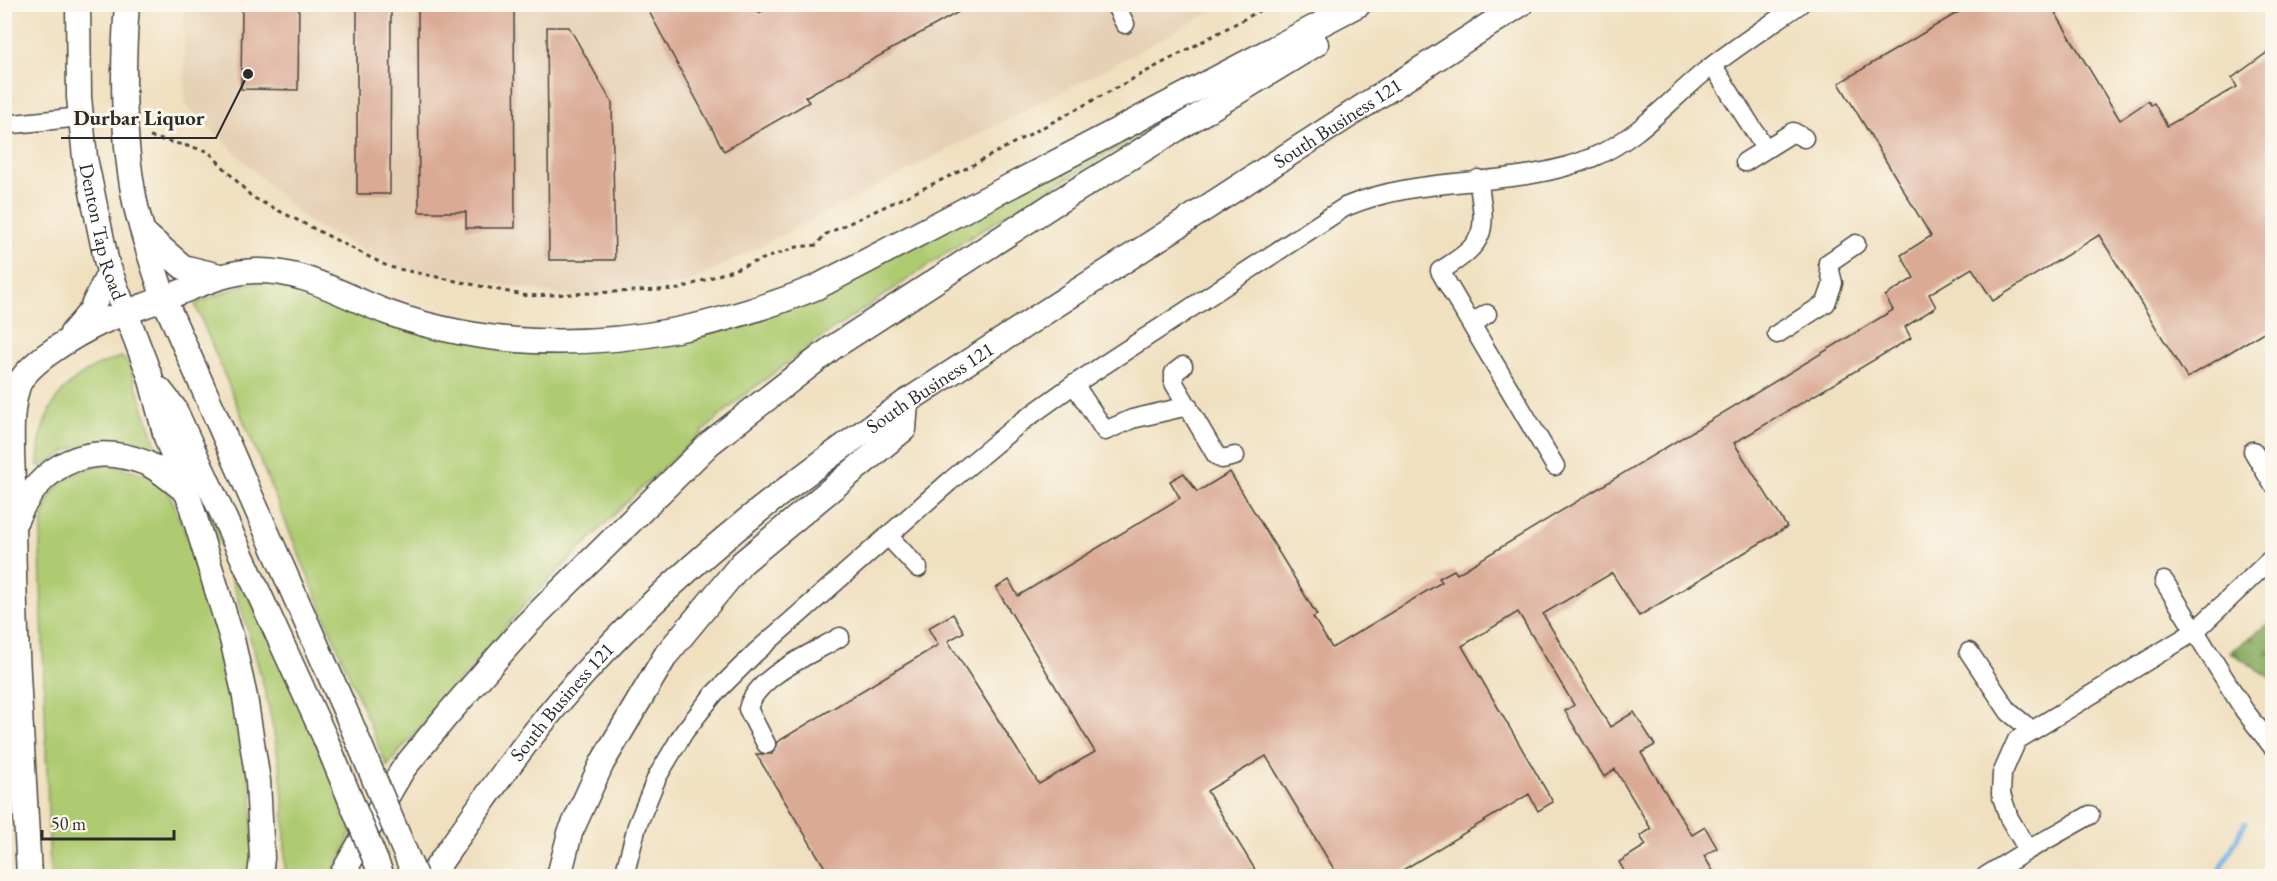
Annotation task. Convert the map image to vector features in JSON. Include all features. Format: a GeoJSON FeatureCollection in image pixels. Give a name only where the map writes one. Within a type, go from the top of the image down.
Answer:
{"type":"FeatureCollection","features":[{"type":"Feature","properties":{"kind":"main road","name":"Denton Tap Road"},"geometry":{"type":"LineString","coordinates":[[78,4],[81,117],[85,158],[110,272],[150,376]]}},
{"type":"Feature","properties":{"kind":"main road","name":"Denton Tap Road"},"geometry":{"type":"LineString","coordinates":[[127,4],[124,106],[128,158],[143,231],[164,299],[349,719],[415,876]]}},
{"type":"Feature","properties":{"kind":"main road"},"geometry":{"type":"LineString","coordinates":[[28,876],[13,528],[14,404],[19,382],[42,360],[81,332],[125,312],[220,276],[255,271],[288,274],[390,313],[452,330],[530,341],[641,338],[698,326],[759,310],[815,288],[1359,4]]}},
{"type":"Feature","properties":{"kind":"main road"},"geometry":{"type":"LineString","coordinates":[[340,876],[403,769],[448,714],[526,626],[710,443],[832,348],[1054,204],[1379,4]]}},
{"type":"Feature","properties":{"kind":"main road","name":"South Business 121"},"geometry":{"type":"LineString","coordinates":[[431,876],[500,778],[580,677],[642,614],[751,514],[906,402],[1521,4]]}},
{"type":"Feature","properties":{"kind":"main road"},"geometry":{"type":"LineString","coordinates":[[143,231],[183,267],[220,276]]}},
{"type":"Feature","properties":{"kind":"main road"},"geometry":{"type":"LineString","coordinates":[[60,346],[90,312],[110,272]]}},
{"type":"Feature","properties":{"kind":"main road"},"geometry":{"type":"LineString","coordinates":[[150,376],[166,437],[187,492],[231,639],[245,697],[258,781],[262,858],[260,876]]}},
{"type":"Feature","properties":{"kind":"main road"},"geometry":{"type":"LineString","coordinates":[[150,376],[178,418],[325,738],[382,876]]}},
{"type":"Feature","properties":{"kind":"main road"},"geometry":{"type":"LineString","coordinates":[[559,876],[570,833],[602,763],[666,655],[742,564],[904,429],[906,402]]}},
{"type":"Feature","properties":{"kind":"main road"},"geometry":{"type":"LineString","coordinates":[[13,528],[26,496],[46,474],[67,462],[105,453],[147,463],[187,492]]}},
{"type":"Feature","properties":{"kind":"street"},"geometry":{"type":"LineString","coordinates":[[1115,4],[1125,24]]}},
{"type":"Feature","properties":{"kind":"street"},"geometry":{"type":"LineString","coordinates":[[624,876],[637,826],[657,777],[691,723],[734,673],[987,450],[1074,384],[1345,207],[1387,191],[1564,167],[1591,158],[1641,129],[1728,52],[1795,6]]}},
{"type":"Feature","properties":{"kind":"street"},"geometry":{"type":"LineString","coordinates":[[1713,66],[1765,148]]}},
{"type":"Feature","properties":{"kind":"street"},"geometry":{"type":"LineString","coordinates":[[4,125],[81,117]]}},
{"type":"Feature","properties":{"kind":"street"},"geometry":{"type":"LineString","coordinates":[[1745,162],[1793,132],[1804,138]]}},
{"type":"Feature","properties":{"kind":"street"},"geometry":{"type":"LineString","coordinates":[[1478,180],[1483,220],[1480,236],[1475,247],[1440,272],[1555,466]]}},
{"type":"Feature","properties":{"kind":"street"},"geometry":{"type":"LineString","coordinates":[[1777,334],[1826,303],[1833,283],[1828,263],[1856,244]]}},
{"type":"Feature","properties":{"kind":"street"},"geometry":{"type":"LineString","coordinates":[[1471,324],[1487,314]]}},
{"type":"Feature","properties":{"kind":"street"},"geometry":{"type":"LineString","coordinates":[[1183,366],[1174,373],[1173,378],[1216,455],[1222,459],[1235,456]]}},
{"type":"Feature","properties":{"kind":"street"},"geometry":{"type":"LineString","coordinates":[[1074,384],[1105,431],[1132,419],[1188,406]]}},
{"type":"Feature","properties":{"kind":"street"},"geometry":{"type":"LineString","coordinates":[[2253,451],[2272,483]]}},
{"type":"Feature","properties":{"kind":"street"},"geometry":{"type":"LineString","coordinates":[[888,536],[918,568]]}},
{"type":"Feature","properties":{"kind":"street"},"geometry":{"type":"LineString","coordinates":[[2028,850],[2009,818],[2001,794],[2002,774],[2017,740],[2030,729],[2193,632],[2272,558]]}},
{"type":"Feature","properties":{"kind":"street"},"geometry":{"type":"LineString","coordinates":[[2164,581],[2193,632],[2244,710],[2272,746]]}},
{"type":"Feature","properties":{"kind":"street"},"geometry":{"type":"LineString","coordinates":[[766,744],[748,709],[754,691],[781,671],[840,637]]}},
{"type":"Feature","properties":{"kind":"street"},"geometry":{"type":"LineString","coordinates":[[1969,652],[2009,712],[2030,729]]}},
{"type":"Feature","properties":{"kind":"street"},"geometry":{"type":"LineString","coordinates":[[1986,876],[2090,815]]}},
{"type":"Feature","properties":{"kind":"path"},"geometry":{"type":"LineString","coordinates":[[150,137],[208,151],[252,196],[389,267],[528,296],[679,289],[797,247],[816,245],[824,235],[969,167],[1272,4]]}},
{"type":"Feature","properties":{"kind":"shaded area"},"geometry":{"type":"Polygon","coordinates":[[[184,5],[1222,5],[1131,56],[686,284],[573,297],[394,267],[306,221],[185,104],[184,5]]]}},
{"type":"Feature","properties":{"kind":"green space"},"geometry":{"type":"Polygon","coordinates":[[[1144,121],[1149,129],[969,238],[819,339],[740,398],[639,490],[527,602],[387,766],[195,304],[249,283],[277,282],[301,286],[422,331],[694,333],[1144,121]]]}},
{"type":"Feature","properties":{"kind":"green space"},"geometry":{"type":"Polygon","coordinates":[[[121,357],[128,362],[157,447],[152,449],[130,442],[107,440],[74,448],[38,466],[44,426],[59,396],[70,383],[85,373],[121,357]]]}},
{"type":"Feature","properties":{"kind":"green space"},"geometry":{"type":"Polygon","coordinates":[[[103,464],[148,474],[169,493],[186,534],[235,695],[252,793],[253,876],[50,876],[40,547],[42,529],[48,501],[61,483],[72,476],[103,464]]]}},
{"type":"Feature","properties":{"kind":"green space"},"geometry":{"type":"Polygon","coordinates":[[[205,497],[354,826],[348,838],[350,842],[330,876],[285,876],[282,790],[273,728],[257,661],[205,497]]]}},
{"type":"Feature","properties":{"kind":"green space"},"geometry":{"type":"Polygon","coordinates":[[[2272,621],[2272,679],[2230,652],[2272,621]]]}},
{"type":"Feature","properties":{"kind":"building"},"geometry":{"type":"Polygon","coordinates":[[[242,4],[299,4],[298,90],[241,89],[242,4]]]}},
{"type":"Feature","properties":{"kind":"building"},"geometry":{"type":"Polygon","coordinates":[[[357,4],[391,4],[390,194],[357,194],[357,4]]]}},
{"type":"Feature","properties":{"kind":"building"},"geometry":{"type":"Polygon","coordinates":[[[418,4],[514,4],[515,228],[466,228],[466,212],[419,212],[418,4]]]}},
{"type":"Feature","properties":{"kind":"building"},"geometry":{"type":"Polygon","coordinates":[[[645,4],[754,4],[759,13],[774,4],[973,4],[805,97],[809,102],[724,151],[645,4]]]}},
{"type":"Feature","properties":{"kind":"building"},"geometry":{"type":"Polygon","coordinates":[[[1972,4],[2050,4],[2120,120],[2148,101],[2151,105],[2154,103],[2167,126],[2237,87],[2232,78],[2272,49],[2272,327],[2187,378],[2099,235],[1993,301],[1972,268],[1929,294],[1936,307],[1905,327],[1911,338],[1734,443],[1787,527],[1639,616],[1612,573],[1543,614],[1610,727],[1634,712],[1655,745],[1641,753],[1692,835],[1705,827],[1717,848],[1704,856],[1716,876],[1627,876],[1619,862],[1646,845],[1640,836],[1651,829],[1615,769],[1604,777],[1565,711],[1574,705],[1518,612],[1462,646],[1553,802],[1538,811],[1529,794],[1393,876],[1338,876],[1266,756],[1207,791],[1259,876],[830,876],[756,754],[772,754],[777,742],[938,645],[928,628],[953,614],[964,632],[948,641],[1039,784],[1095,752],[996,588],[1009,580],[1018,596],[1180,498],[1170,481],[1184,473],[1197,492],[1230,472],[1317,615],[1313,617],[1332,648],[1442,582],[1439,578],[1454,570],[1457,574],[1893,310],[1885,296],[1914,278],[1901,255],[1931,236],[1839,83],[1972,4]]]}},
{"type":"Feature","properties":{"kind":"building"},"geometry":{"type":"Polygon","coordinates":[[[547,27],[569,27],[612,103],[615,260],[549,260],[547,27]]]}},
{"type":"Feature","properties":{"kind":"waterway"},"geometry":{"type":"LineString","coordinates":[[2217,876],[2245,823]]}},
{"type":"Feature","properties":{"kind":"place","name":"Durbar Liquor"},"geometry":{"type":"Point","coordinates":[248,74]}}]}
